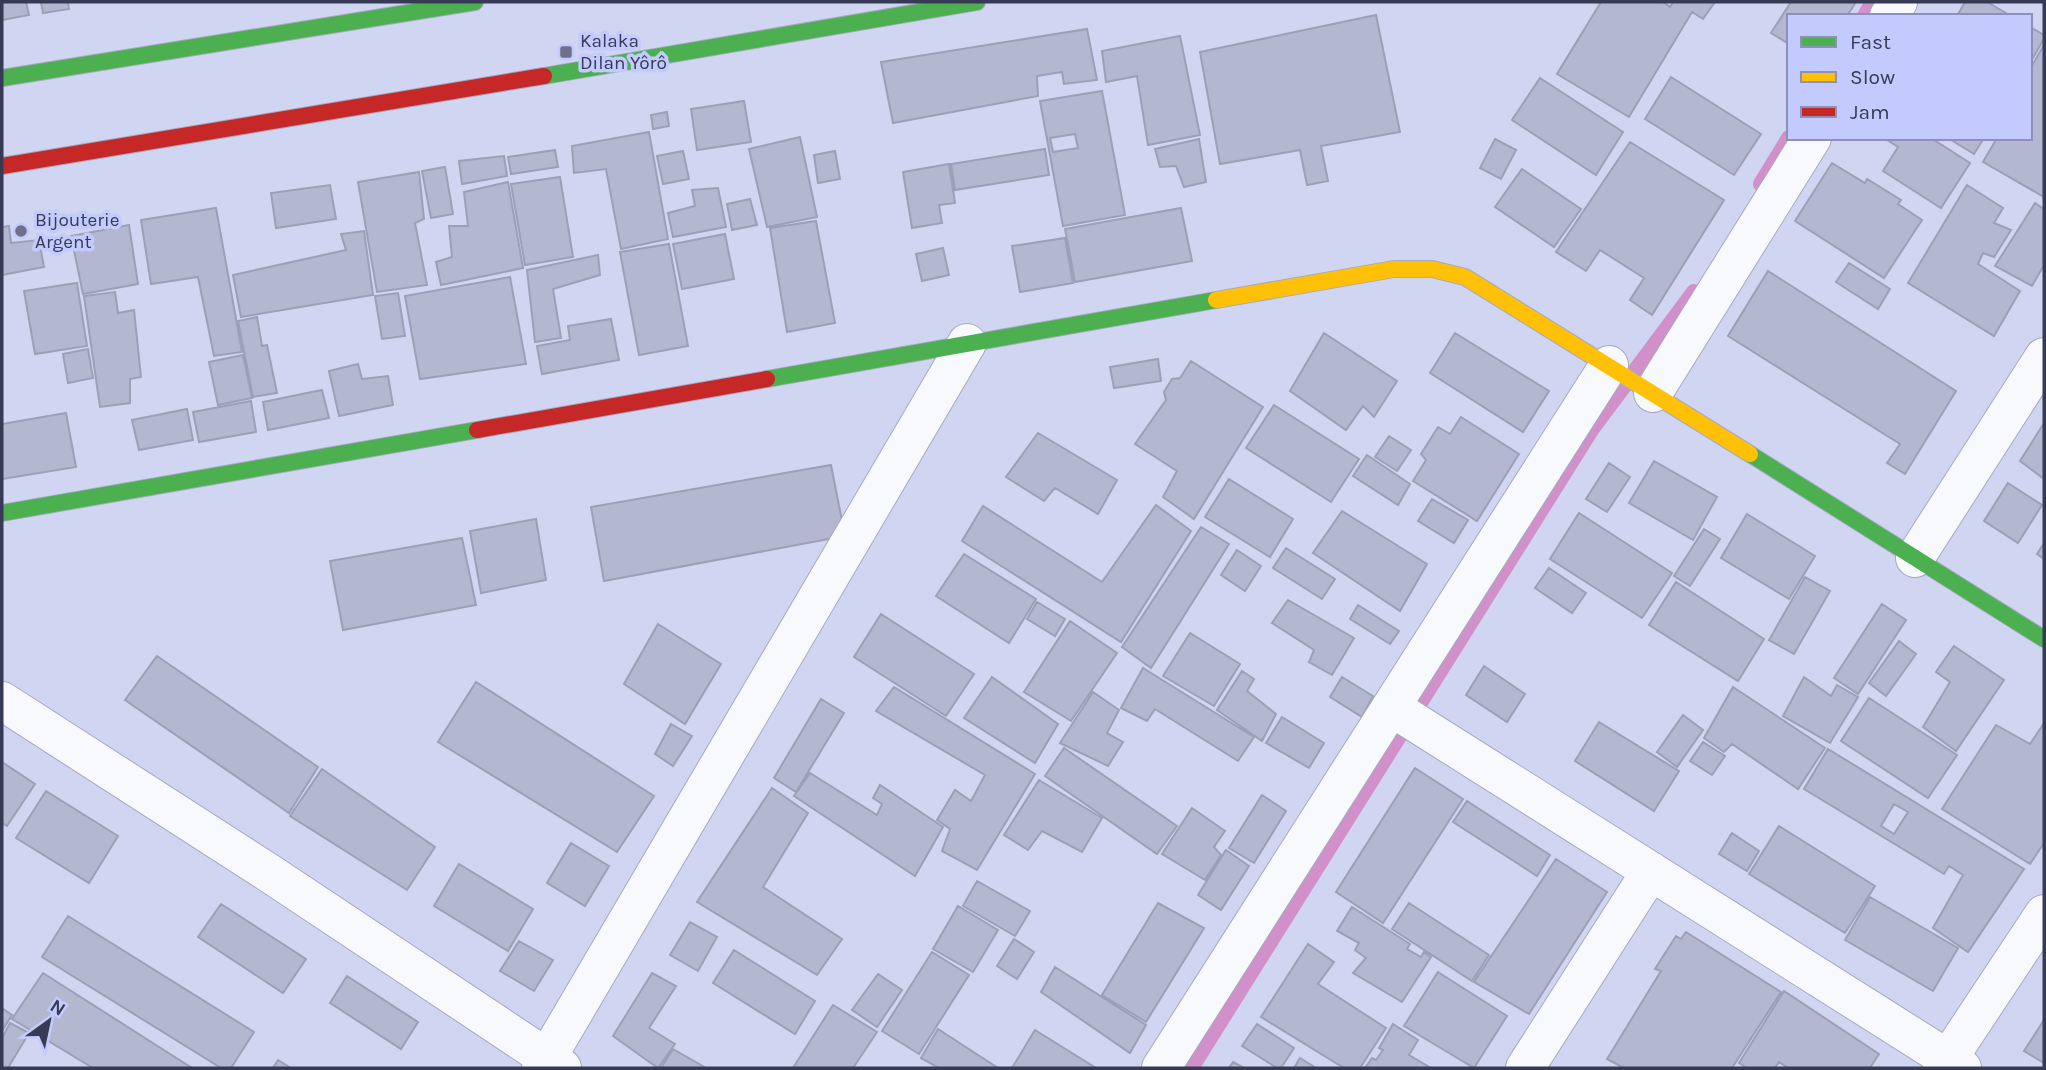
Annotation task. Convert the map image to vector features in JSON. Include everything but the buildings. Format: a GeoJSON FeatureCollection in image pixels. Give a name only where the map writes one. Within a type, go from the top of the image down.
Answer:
{"type":"FeatureCollection","features":[{"type":"Feature","properties":{"kind":"street"},"geometry":{"type":"LineString","coordinates":[[2,78],[475,2]]}},
{"type":"Feature","properties":{"kind":"street"},"geometry":{"type":"LineString","coordinates":[[2,166],[977,2]]}},
{"type":"Feature","properties":{"kind":"street"},"geometry":{"type":"LineString","coordinates":[[1653,393],[1811,140]]}},
{"type":"Feature","properties":{"kind":"street"},"geometry":{"type":"LineString","coordinates":[[2,513],[1394,269],[1432,269],[1465,277],[2044,639]]}},
{"type":"Feature","properties":{"kind":"street"},"geometry":{"type":"LineString","coordinates":[[2,701],[269,873],[550,1065],[967,343]]}},
{"type":"Feature","properties":{"kind":"street"},"geometry":{"type":"LineString","coordinates":[[1915,558],[2044,357]]}},
{"type":"Feature","properties":{"kind":"street"},"geometry":{"type":"LineString","coordinates":[[1161,1068],[1609,365]]}},
{"type":"Feature","properties":{"kind":"street"},"geometry":{"type":"LineString","coordinates":[[1391,707],[1951,1065],[2044,914]]}},
{"type":"Feature","properties":{"kind":"street"},"geometry":{"type":"LineString","coordinates":[[1525,1068],[1651,871]]}},
{"type":"Feature","properties":{"kind":"waterway"},"geometry":{"type":"LineString","coordinates":[[1866,14],[1873,2]]}},
{"type":"Feature","properties":{"kind":"waterway"},"geometry":{"type":"LineString","coordinates":[[1761,184],[1788,140]]}},
{"type":"Feature","properties":{"kind":"waterway"},"geometry":{"type":"LineString","coordinates":[[1191,1068],[1591,430],[1694,292]]}},
{"type":"Feature","properties":{"kind":"traffic: fast"},"geometry":{"type":"LineString","coordinates":[[2,78],[475,2]]}},
{"type":"Feature","properties":{"kind":"traffic: fast"},"geometry":{"type":"LineString","coordinates":[[544,76],[977,2]]}},
{"type":"Feature","properties":{"kind":"traffic: fast"},"geometry":{"type":"LineString","coordinates":[[767,379],[1216,300]]}},
{"type":"Feature","properties":{"kind":"traffic: fast"},"geometry":{"type":"LineString","coordinates":[[2,513],[477,430]]}},
{"type":"Feature","properties":{"kind":"traffic: fast"},"geometry":{"type":"LineString","coordinates":[[1750,454],[2044,639]]}},
{"type":"Feature","properties":{"kind":"traffic: slow"},"geometry":{"type":"LineString","coordinates":[[1216,300],[1394,269],[1432,269],[1465,277],[1750,454]]}},
{"type":"Feature","properties":{"kind":"traffic: jam"},"geometry":{"type":"LineString","coordinates":[[2,166],[544,76]]}},
{"type":"Feature","properties":{"kind":"traffic: jam"},"geometry":{"type":"LineString","coordinates":[[477,430],[767,379]]}},
{"type":"Feature","properties":{"kind":"place","name":"Kalaka Dilan Yôrô"},"geometry":{"type":"Point","coordinates":[566,52]}},
{"type":"Feature","properties":{"kind":"place","name":"Bijouterie Argent"},"geometry":{"type":"Point","coordinates":[21,231]}}]}
